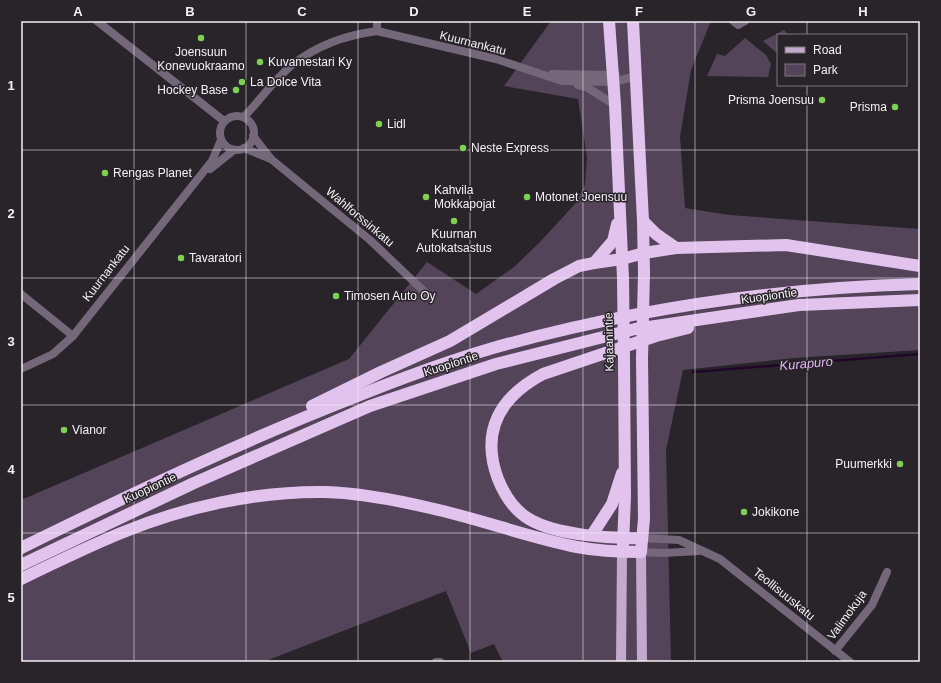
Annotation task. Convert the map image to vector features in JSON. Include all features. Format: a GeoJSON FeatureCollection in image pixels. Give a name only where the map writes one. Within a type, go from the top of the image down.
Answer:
{"type":"FeatureCollection","features":[{"type":"Feature","properties":{"kind":"highway","name":"Kajaanintie"},"geometry":{"type":"LineString","coordinates":[[609,21],[615,105],[622,260],[625,463],[622,552]]}},
{"type":"Feature","properties":{"kind":"highway"},"geometry":{"type":"LineString","coordinates":[[21,579],[121,533],[153,521],[189,510],[230,502],[302,492],[370,496],[462,516],[519,533],[578,547],[622,552],[641,552],[644,518],[642,359],[644,253],[637,76],[633,21]]}},
{"type":"Feature","properties":{"kind":"highway"},"geometry":{"type":"LineString","coordinates":[[594,263],[613,241],[620,215]]}},
{"type":"Feature","properties":{"kind":"highway"},"geometry":{"type":"LineString","coordinates":[[643,221],[656,234],[676,248]]}},
{"type":"Feature","properties":{"kind":"highway"},"geometry":{"type":"LineString","coordinates":[[206,459],[381,372],[450,341],[578,266],[622,260],[644,253],[676,248],[786,245],[920,266]]}},
{"type":"Feature","properties":{"kind":"highway","name":"Kuopiontie"},"geometry":{"type":"LineString","coordinates":[[21,548],[206,459],[319,411],[434,368],[493,348],[632,314],[799,290],[920,284]]}},
{"type":"Feature","properties":{"kind":"highway","name":"Kuopiontie"},"geometry":{"type":"LineString","coordinates":[[21,565],[194,482],[370,406],[496,364],[635,329],[799,305],[920,300]]}},
{"type":"Feature","properties":{"kind":"highway"},"geometry":{"type":"LineString","coordinates":[[642,538],[623,538],[571,533],[544,526],[528,519],[516,509],[501,487],[496,474],[491,451],[493,430],[504,406],[529,382],[559,368],[656,336],[762,311]]}},
{"type":"Feature","properties":{"kind":"highway"},"geometry":{"type":"LineString","coordinates":[[592,535],[612,504],[625,463]]}},
{"type":"Feature","properties":{"kind":"main road","name":"Kajaanintie"},"geometry":{"type":"LineString","coordinates":[[621,662],[622,552]]}},
{"type":"Feature","properties":{"kind":"main road"},"geometry":{"type":"LineString","coordinates":[[641,552],[642,662]]}},
{"type":"Feature","properties":{"kind":"street"},"geometry":{"type":"LineString","coordinates":[[97,21],[224,121]]}},
{"type":"Feature","properties":{"kind":"street"},"geometry":{"type":"LineString","coordinates":[[377,21],[377,31]]}},
{"type":"Feature","properties":{"kind":"street","name":"Kuurnankatu"},"geometry":{"type":"LineString","coordinates":[[244,117],[292,65],[328,43],[360,33],[377,31],[496,60],[562,81],[637,76]]}},
{"type":"Feature","properties":{"kind":"street","name":"Kuurnankatu"},"geometry":{"type":"LineString","coordinates":[[535,73],[613,78]]}},
{"type":"Feature","properties":{"kind":"street"},"geometry":{"type":"LineString","coordinates":[[562,81],[588,88],[615,105]]}},
{"type":"Feature","properties":{"kind":"street"},"geometry":{"type":"LineString","coordinates":[[234,116],[244,117],[252,125],[254,136],[249,145],[244,148],[234,150],[224,144],[221,140],[220,130],[224,121],[234,116]]}},
{"type":"Feature","properties":{"kind":"street","name":"Wahlforssinkatu"},"geometry":{"type":"LineString","coordinates":[[254,136],[270,159]]}},
{"type":"Feature","properties":{"kind":"street","name":"Kuurnankatu"},"geometry":{"type":"LineString","coordinates":[[21,369],[53,354],[73,336],[212,161],[221,140]]}},
{"type":"Feature","properties":{"kind":"street","name":"Wahlforssinkatu"},"geometry":{"type":"LineString","coordinates":[[244,148],[270,159],[370,240],[430,297]]}},
{"type":"Feature","properties":{"kind":"street","name":"Kuurnankatu"},"geometry":{"type":"LineString","coordinates":[[199,178],[234,150]]}},
{"type":"Feature","properties":{"kind":"street"},"geometry":{"type":"LineString","coordinates":[[21,294],[73,336]]}},
{"type":"Feature","properties":{"kind":"street","name":"Teollisuuskatu"},"geometry":{"type":"LineString","coordinates":[[642,538],[679,540],[699,551],[714,556],[731,566],[850,662]]}},
{"type":"Feature","properties":{"kind":"street","name":"Teollisuuskatu"},"geometry":{"type":"LineString","coordinates":[[641,552],[664,553],[699,551]]}},
{"type":"Feature","properties":{"kind":"street","name":"Valimokuja"},"geometry":{"type":"LineString","coordinates":[[835,651],[872,604],[887,572]]}},
{"type":"Feature","properties":{"kind":"green space"},"geometry":{"type":"Polygon","coordinates":[[[551,21],[711,21],[691,70],[680,137],[685,208],[729,215],[920,229],[920,350],[794,358],[683,370],[666,450],[671,662],[503,662],[494,644],[471,653],[446,591],[263,662],[21,662],[21,500],[349,359],[427,262],[476,294],[514,267],[539,243],[575,204],[585,185],[587,157],[578,99],[504,86],[551,21]]]}},
{"type":"Feature","properties":{"kind":"green space"},"geometry":{"type":"Polygon","coordinates":[[[784,30],[787,34],[777,34],[777,53],[763,41],[784,30]]]}},
{"type":"Feature","properties":{"kind":"green space"},"geometry":{"type":"Polygon","coordinates":[[[745,38],[766,55],[771,64],[768,77],[707,76],[717,54],[725,56],[745,38]]]}},
{"type":"Feature","properties":{"kind":"waterway","name":"Kurapuro"},"geometry":{"type":"LineString","coordinates":[[693,372],[920,354]]}},
{"type":"Feature","properties":{"kind":"place","name":"Joensuun Konevuokraamo"},"geometry":{"type":"Point","coordinates":[201,38]}},
{"type":"Feature","properties":{"kind":"place","name":"Kuvamestari Ky"},"geometry":{"type":"Point","coordinates":[260,62]}},
{"type":"Feature","properties":{"kind":"place","name":"La Dolce Vita"},"geometry":{"type":"Point","coordinates":[242,82]}},
{"type":"Feature","properties":{"kind":"place","name":"Hockey Base"},"geometry":{"type":"Point","coordinates":[236,90]}},
{"type":"Feature","properties":{"kind":"place","name":"Prisma Joensuu"},"geometry":{"type":"Point","coordinates":[822,100]}},
{"type":"Feature","properties":{"kind":"place","name":"Prisma"},"geometry":{"type":"Point","coordinates":[895,107]}},
{"type":"Feature","properties":{"kind":"place","name":"Lidl"},"geometry":{"type":"Point","coordinates":[379,124]}},
{"type":"Feature","properties":{"kind":"place","name":"Neste Express"},"geometry":{"type":"Point","coordinates":[463,148]}},
{"type":"Feature","properties":{"kind":"place","name":"Rengas Planet"},"geometry":{"type":"Point","coordinates":[105,173]}},
{"type":"Feature","properties":{"kind":"place","name":"Kahvila Mokkapojat"},"geometry":{"type":"Point","coordinates":[426,197]}},
{"type":"Feature","properties":{"kind":"place","name":"Motonet Joensuu"},"geometry":{"type":"Point","coordinates":[527,197]}},
{"type":"Feature","properties":{"kind":"place","name":"Kuurnan Autokatsastus"},"geometry":{"type":"Point","coordinates":[454,221]}},
{"type":"Feature","properties":{"kind":"place","name":"Tavaratori"},"geometry":{"type":"Point","coordinates":[181,258]}},
{"type":"Feature","properties":{"kind":"place","name":"Timosen Auto Oy"},"geometry":{"type":"Point","coordinates":[336,296]}},
{"type":"Feature","properties":{"kind":"place","name":"Vianor"},"geometry":{"type":"Point","coordinates":[64,430]}},
{"type":"Feature","properties":{"kind":"place","name":"Puumerkki"},"geometry":{"type":"Point","coordinates":[900,464]}},
{"type":"Feature","properties":{"kind":"place","name":"Jokikone"},"geometry":{"type":"Point","coordinates":[744,512]}}]}
